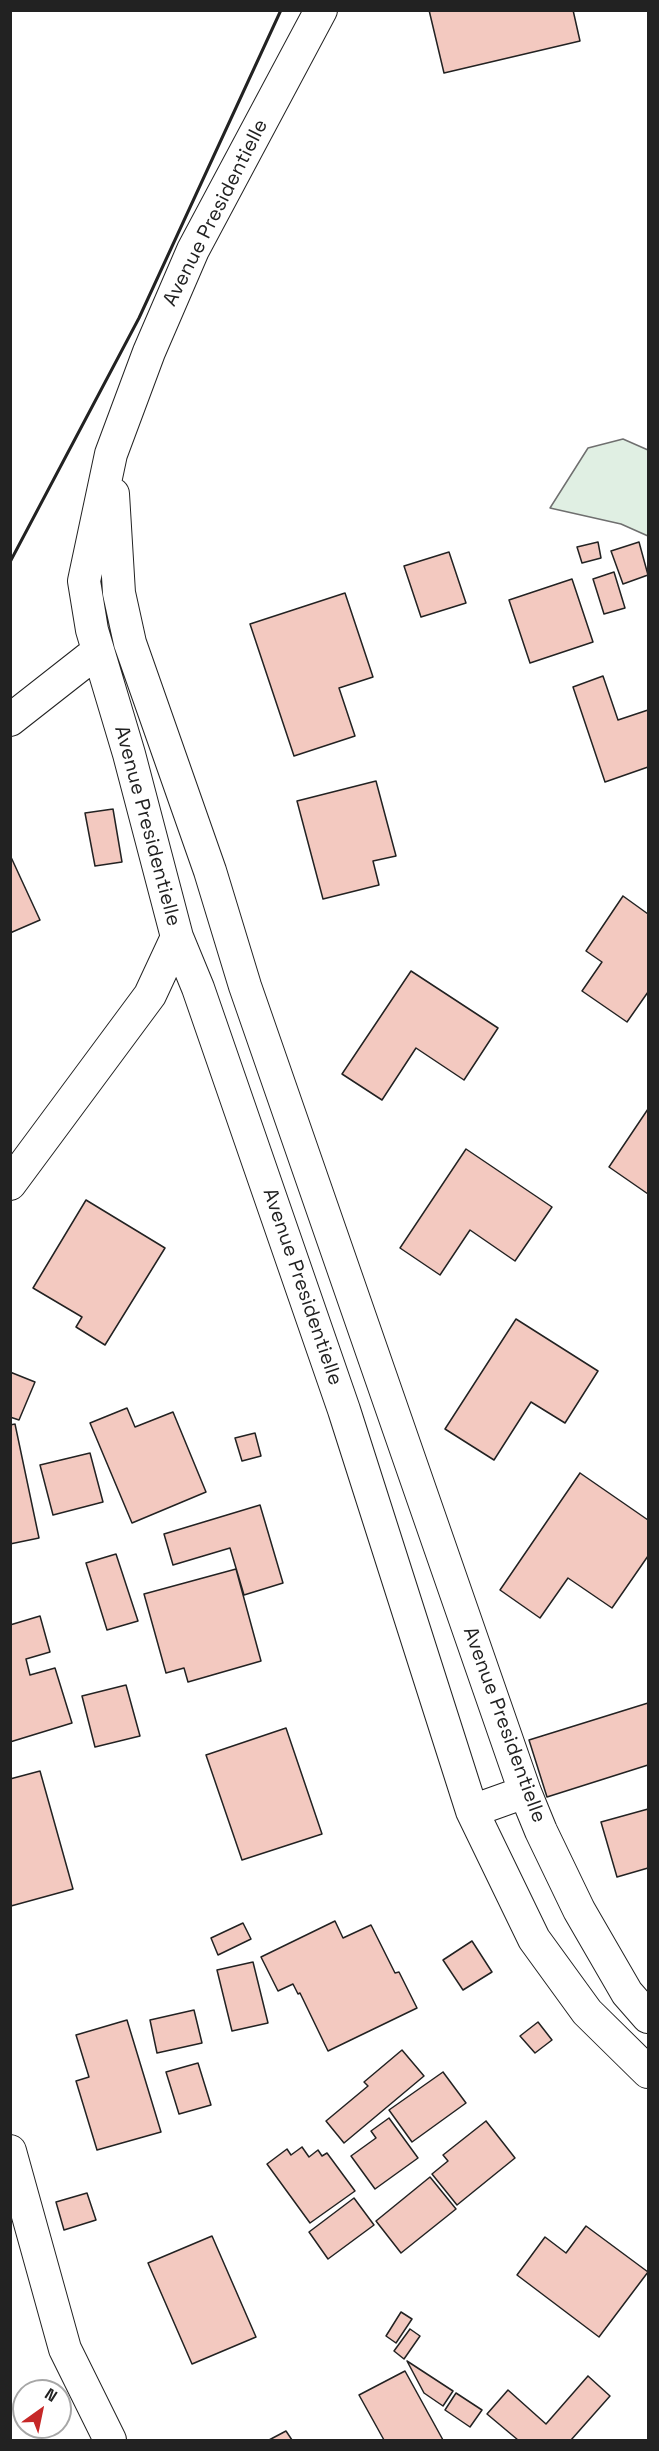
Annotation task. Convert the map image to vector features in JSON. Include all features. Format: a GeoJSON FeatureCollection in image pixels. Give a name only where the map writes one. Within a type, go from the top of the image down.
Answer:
{"type":"FeatureCollection","features":[{"type":"Feature","properties":{"kind":"street","name":"Avenue Presidentielle"},"geometry":{"type":"LineString","coordinates":[[321,10],[193,250],[149,352],[111,454],[84,581],[92,630],[129,754],[177,937],[198,988],[344,1410],[472,1811],[534,1939],[587,2012],[648,2072]]}},
{"type":"Feature","properties":{"kind":"street","name":"Avenue Presidentielle"},"geometry":{"type":"LineString","coordinates":[[111,454],[119,593],[130,643],[210,871],[245,986],[525,1792],[579,1910],[627,1993],[648,2017]]}},
{"type":"Feature","properties":{"kind":"street"},"geometry":{"type":"LineString","coordinates":[[10,720],[98,651]]}},
{"type":"Feature","properties":{"kind":"street"},"geometry":{"type":"LineString","coordinates":[[10,1184],[150,995],[177,937]]}},
{"type":"Feature","properties":{"kind":"street"},"geometry":{"type":"LineString","coordinates":[[198,988],[245,986]]}},
{"type":"Feature","properties":{"kind":"street"},"geometry":{"type":"LineString","coordinates":[[472,1811],[525,1792]]}},
{"type":"Feature","properties":{"kind":"street"},"geometry":{"type":"LineString","coordinates":[[10,2151],[65,2349],[110,2440]]}},
{"type":"Feature","properties":{"kind":"green space"},"geometry":{"type":"Polygon","coordinates":[[[623,439],[648,450],[648,536],[621,524],[550,508],[588,448],[623,439]]]}},
{"type":"Feature","properties":{"kind":"building"},"geometry":{"type":"Polygon","coordinates":[[[429,10],[573,10],[580,41],[444,73],[429,10]]]}},
{"type":"Feature","properties":{"kind":"building"},"geometry":{"type":"Polygon","coordinates":[[[598,542],[601,558],[582,563],[577,547],[598,542]]]}},
{"type":"Feature","properties":{"kind":"building"},"geometry":{"type":"Polygon","coordinates":[[[639,542],[648,575],[623,584],[611,551],[639,542]]]}},
{"type":"Feature","properties":{"kind":"building"},"geometry":{"type":"Polygon","coordinates":[[[449,552],[466,603],[421,617],[404,566],[449,552]]]}},
{"type":"Feature","properties":{"kind":"building"},"geometry":{"type":"Polygon","coordinates":[[[614,572],[625,608],[604,614],[593,579],[614,572]]]}},
{"type":"Feature","properties":{"kind":"building"},"geometry":{"type":"Polygon","coordinates":[[[572,579],[593,642],[530,663],[509,600],[572,579]]]}},
{"type":"Feature","properties":{"kind":"building"},"geometry":{"type":"Polygon","coordinates":[[[345,593],[373,677],[339,688],[355,736],[294,756],[250,624],[345,593]]]}},
{"type":"Feature","properties":{"kind":"building"},"geometry":{"type":"Polygon","coordinates":[[[603,676],[618,720],[648,710],[648,767],[605,782],[573,687],[603,676]]]}},
{"type":"Feature","properties":{"kind":"building"},"geometry":{"type":"Polygon","coordinates":[[[376,781],[396,856],[373,861],[379,885],[323,899],[297,801],[376,781]]]}},
{"type":"Feature","properties":{"kind":"building"},"geometry":{"type":"Polygon","coordinates":[[[113,809],[122,862],[95,866],[85,813],[113,809]]]}},
{"type":"Feature","properties":{"kind":"building"},"geometry":{"type":"Polygon","coordinates":[[[10,855],[40,920],[10,933],[10,855]]]}},
{"type":"Feature","properties":{"kind":"building"},"geometry":{"type":"Polygon","coordinates":[[[623,896],[648,914],[648,992],[627,1022],[582,991],[602,962],[586,951],[623,896]]]}},
{"type":"Feature","properties":{"kind":"building"},"geometry":{"type":"Polygon","coordinates":[[[411,971],[498,1028],[464,1080],[416,1048],[382,1100],[342,1074],[411,971]]]}},
{"type":"Feature","properties":{"kind":"building"},"geometry":{"type":"Polygon","coordinates":[[[648,1109],[648,1194],[609,1167],[648,1109]]]}},
{"type":"Feature","properties":{"kind":"building"},"geometry":{"type":"Polygon","coordinates":[[[466,1149],[552,1207],[515,1261],[470,1230],[440,1275],[400,1248],[466,1149]]]}},
{"type":"Feature","properties":{"kind":"building"},"geometry":{"type":"Polygon","coordinates":[[[86,1200],[165,1248],[105,1345],[76,1327],[82,1317],[33,1288],[86,1200]]]}},
{"type":"Feature","properties":{"kind":"building"},"geometry":{"type":"Polygon","coordinates":[[[516,1319],[598,1371],[565,1423],[531,1402],[494,1460],[445,1429],[516,1319]]]}},
{"type":"Feature","properties":{"kind":"building"},"geometry":{"type":"Polygon","coordinates":[[[10,1372],[35,1382],[19,1420],[10,1417],[10,1372]]]}},
{"type":"Feature","properties":{"kind":"building"},"geometry":{"type":"Polygon","coordinates":[[[127,1408],[135,1427],[173,1412],[206,1492],[132,1523],[90,1423],[127,1408]]]}},
{"type":"Feature","properties":{"kind":"building"},"geometry":{"type":"Polygon","coordinates":[[[15,1424],[39,1538],[10,1544],[10,1425],[15,1424]]]}},
{"type":"Feature","properties":{"kind":"building"},"geometry":{"type":"Polygon","coordinates":[[[255,1433],[261,1456],[242,1461],[235,1438],[255,1433]]]}},
{"type":"Feature","properties":{"kind":"building"},"geometry":{"type":"Polygon","coordinates":[[[90,1453],[103,1502],[53,1515],[40,1465],[90,1453]]]}},
{"type":"Feature","properties":{"kind":"building"},"geometry":{"type":"Polygon","coordinates":[[[580,1473],[648,1520],[648,1556],[612,1608],[568,1578],[540,1618],[500,1590],[580,1473]]]}},
{"type":"Feature","properties":{"kind":"building"},"geometry":{"type":"Polygon","coordinates":[[[260,1505],[283,1583],[244,1595],[230,1548],[173,1565],[164,1534],[260,1505]]]}},
{"type":"Feature","properties":{"kind":"building"},"geometry":{"type":"Polygon","coordinates":[[[116,1554],[138,1621],[107,1630],[86,1563],[116,1554]]]}},
{"type":"Feature","properties":{"kind":"building"},"geometry":{"type":"Polygon","coordinates":[[[236,1569],[261,1661],[188,1682],[184,1668],[166,1673],[144,1594],[236,1569]]]}},
{"type":"Feature","properties":{"kind":"building"},"geometry":{"type":"Polygon","coordinates":[[[40,1616],[50,1652],[26,1659],[30,1675],[55,1668],[72,1723],[10,1742],[10,1625],[40,1616]]]}},
{"type":"Feature","properties":{"kind":"building"},"geometry":{"type":"Polygon","coordinates":[[[126,1685],[140,1736],[95,1747],[82,1696],[126,1685]]]}},
{"type":"Feature","properties":{"kind":"building"},"geometry":{"type":"Polygon","coordinates":[[[648,1703],[648,1765],[547,1797],[529,1740],[648,1703]]]}},
{"type":"Feature","properties":{"kind":"building"},"geometry":{"type":"Polygon","coordinates":[[[286,1728],[322,1834],[242,1860],[206,1755],[286,1728]]]}},
{"type":"Feature","properties":{"kind":"building"},"geometry":{"type":"Polygon","coordinates":[[[40,1771],[73,1889],[11,1906],[10,1779],[40,1771]]]}},
{"type":"Feature","properties":{"kind":"building"},"geometry":{"type":"Polygon","coordinates":[[[648,1809],[648,1868],[617,1877],[601,1822],[648,1809]]]}},
{"type":"Feature","properties":{"kind":"building"},"geometry":{"type":"Polygon","coordinates":[[[335,1921],[343,1938],[371,1925],[395,1973],[399,1972],[417,2008],[328,2051],[300,1993],[298,1994],[293,1984],[278,1991],[261,1957],[335,1921]]]}},
{"type":"Feature","properties":{"kind":"building"},"geometry":{"type":"Polygon","coordinates":[[[243,1923],[251,1939],[218,1955],[211,1938],[243,1923]]]}},
{"type":"Feature","properties":{"kind":"building"},"geometry":{"type":"Polygon","coordinates":[[[472,1941],[492,1972],[463,1990],[443,1960],[472,1941]]]}},
{"type":"Feature","properties":{"kind":"building"},"geometry":{"type":"Polygon","coordinates":[[[253,1962],[268,2023],[232,2031],[217,1970],[253,1962]]]}},
{"type":"Feature","properties":{"kind":"building"},"geometry":{"type":"Polygon","coordinates":[[[194,2010],[202,2043],[157,2053],[150,2020],[194,2010]]]}},
{"type":"Feature","properties":{"kind":"building"},"geometry":{"type":"Polygon","coordinates":[[[127,2020],[161,2132],[97,2150],[76,2081],[89,2077],[76,2035],[127,2020]]]}},
{"type":"Feature","properties":{"kind":"building"},"geometry":{"type":"Polygon","coordinates":[[[538,2022],[552,2040],[535,2053],[520,2036],[538,2022]]]}},
{"type":"Feature","properties":{"kind":"building"},"geometry":{"type":"Polygon","coordinates":[[[402,2050],[424,2076],[344,2143],[326,2121],[368,2086],[364,2082],[402,2050]]]}},
{"type":"Feature","properties":{"kind":"building"},"geometry":{"type":"Polygon","coordinates":[[[198,2063],[211,2105],[179,2114],[166,2072],[198,2063]]]}},
{"type":"Feature","properties":{"kind":"building"},"geometry":{"type":"Polygon","coordinates":[[[443,2072],[466,2103],[412,2142],[389,2110],[443,2072]]]}},
{"type":"Feature","properties":{"kind":"building"},"geometry":{"type":"Polygon","coordinates":[[[389,2118],[418,2158],[375,2189],[351,2156],[376,2138],[371,2131],[389,2118]]]}},
{"type":"Feature","properties":{"kind":"building"},"geometry":{"type":"Polygon","coordinates":[[[486,2121],[515,2158],[457,2205],[432,2174],[448,2161],[443,2155],[486,2121]]]}},
{"type":"Feature","properties":{"kind":"building"},"geometry":{"type":"Polygon","coordinates":[[[302,2147],[309,2157],[318,2150],[322,2156],[327,2153],[355,2191],[310,2223],[267,2164],[287,2149],[291,2155],[302,2147]]]}},
{"type":"Feature","properties":{"kind":"building"},"geometry":{"type":"Polygon","coordinates":[[[430,2177],[456,2209],[401,2253],[376,2221],[430,2177]]]}},
{"type":"Feature","properties":{"kind":"building"},"geometry":{"type":"Polygon","coordinates":[[[87,2193],[96,2220],[64,2230],[56,2202],[87,2193]]]}},
{"type":"Feature","properties":{"kind":"building"},"geometry":{"type":"Polygon","coordinates":[[[354,2198],[374,2225],[328,2259],[309,2232],[354,2198]]]}},
{"type":"Feature","properties":{"kind":"building"},"geometry":{"type":"Polygon","coordinates":[[[586,2226],[648,2272],[599,2337],[517,2275],[545,2237],[566,2253],[586,2226]]]}},
{"type":"Feature","properties":{"kind":"building"},"geometry":{"type":"Polygon","coordinates":[[[212,2236],[256,2337],[192,2364],[148,2263],[212,2236]]]}},
{"type":"Feature","properties":{"kind":"building"},"geometry":{"type":"Polygon","coordinates":[[[401,2312],[412,2319],[396,2343],[386,2336],[401,2312]]]}},
{"type":"Feature","properties":{"kind":"building"},"geometry":{"type":"Polygon","coordinates":[[[410,2329],[420,2336],[404,2359],[394,2351],[410,2329]]]}},
{"type":"Feature","properties":{"kind":"building"},"geometry":{"type":"Polygon","coordinates":[[[407,2361],[453,2391],[443,2406],[424,2393],[407,2361]]]}},
{"type":"Feature","properties":{"kind":"building"},"geometry":{"type":"Polygon","coordinates":[[[405,2371],[443,2440],[384,2440],[359,2395],[405,2371]]]}},
{"type":"Feature","properties":{"kind":"building"},"geometry":{"type":"Polygon","coordinates":[[[588,2376],[610,2396],[571,2440],[518,2440],[487,2414],[508,2390],[546,2424],[588,2376]]]}},
{"type":"Feature","properties":{"kind":"building"},"geometry":{"type":"Polygon","coordinates":[[[456,2393],[482,2410],[470,2427],[445,2410],[456,2393]]]}},
{"type":"Feature","properties":{"kind":"building"},"geometry":{"type":"Polygon","coordinates":[[[286,2431],[292,2440],[269,2440],[286,2431]]]}},
{"type":"Feature","properties":{"kind":"wall"},"geometry":{"type":"LineString","coordinates":[[10,562],[139,318],[281,10]]}}]}
